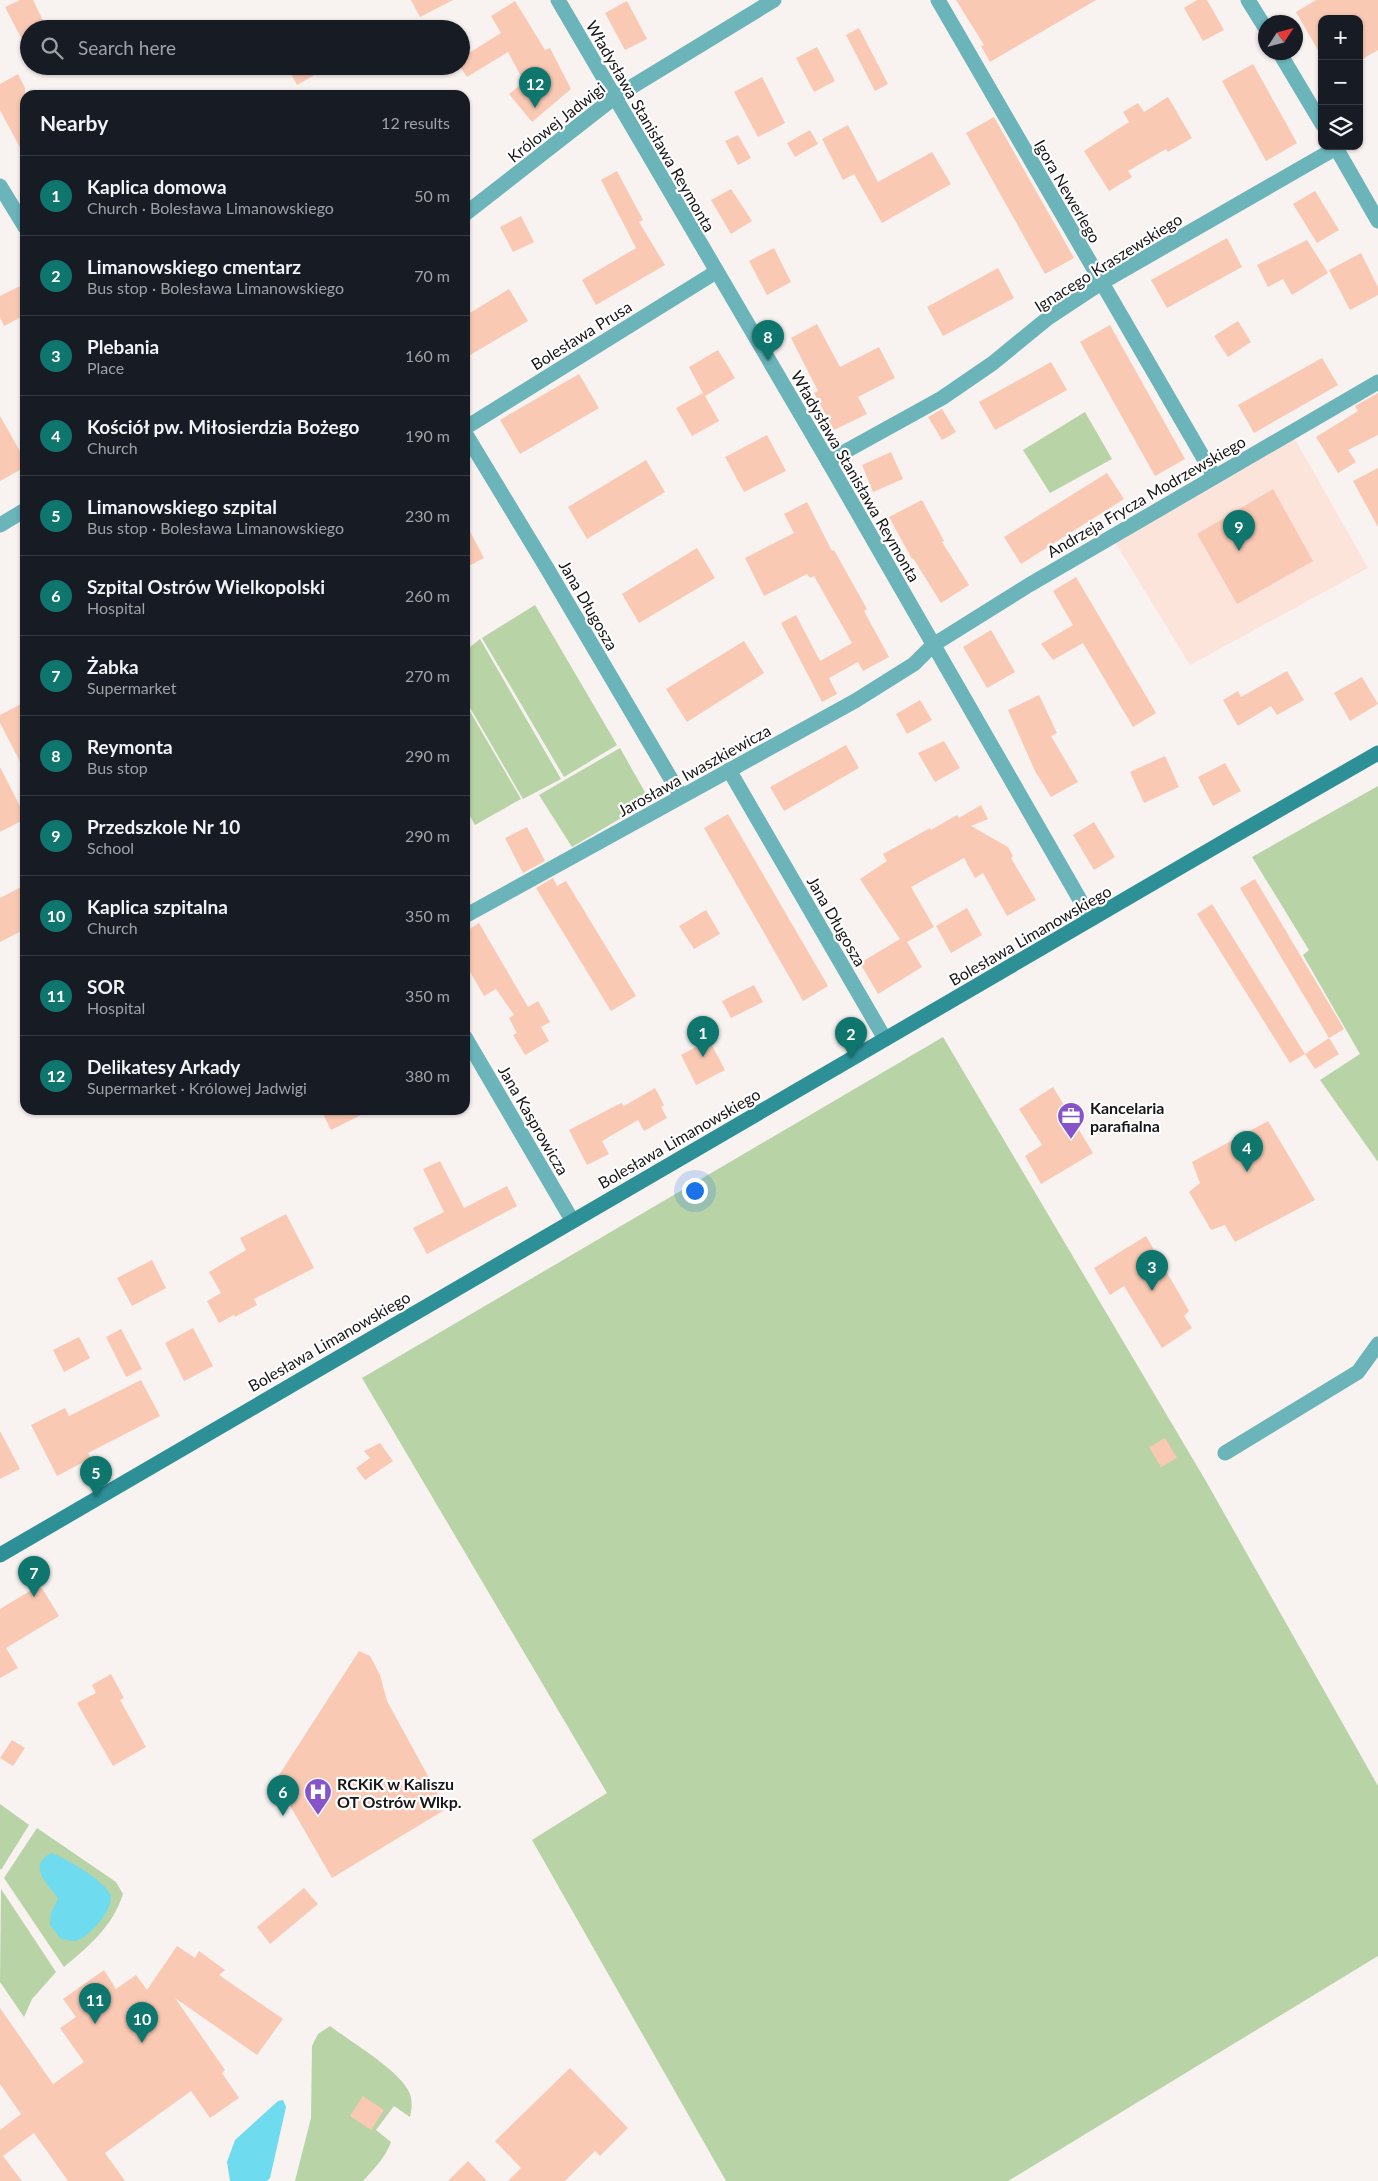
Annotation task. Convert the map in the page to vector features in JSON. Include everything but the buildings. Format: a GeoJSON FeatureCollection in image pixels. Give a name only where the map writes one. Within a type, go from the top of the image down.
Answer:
{"type":"FeatureCollection","features":[{"type":"Feature","properties":{"kind":"street","name":"Władysława Stanisława Reymonta"},"geometry":{"type":"LineString","coordinates":[[558,0],[828,461],[1091,919]]}},
{"type":"Feature","properties":{"kind":"street","name":"Królowej Jadwigi"},"geometry":{"type":"LineString","coordinates":[[470,210],[615,98],[774,0]]}},
{"type":"Feature","properties":{"kind":"street","name":"Igora Newerlego"},"geometry":{"type":"LineString","coordinates":[[938,0],[1214,476]]}},
{"type":"Feature","properties":{"kind":"street"},"geometry":{"type":"LineString","coordinates":[[1248,0],[1258,16]]}},
{"type":"Feature","properties":{"kind":"street"},"geometry":{"type":"LineString","coordinates":[[1285,60],[1318,117]]}},
{"type":"Feature","properties":{"kind":"street","name":"Ignacego Kraszewskiego"},"geometry":{"type":"LineString","coordinates":[[828,461],[942,398],[994,363],[1048,318],[1101,284],[1330,150]]}},
{"type":"Feature","properties":{"kind":"street"},"geometry":{"type":"LineString","coordinates":[[1337,150],[1378,221]]}},
{"type":"Feature","properties":{"kind":"street"},"geometry":{"type":"LineString","coordinates":[[0,186],[20,219]]}},
{"type":"Feature","properties":{"kind":"street","name":"Bolesława Prusa"},"geometry":{"type":"LineString","coordinates":[[470,425],[716,272]]}},
{"type":"Feature","properties":{"kind":"street","name":"Andrzeja Frycza Modrzewskiego"},"geometry":{"type":"LineString","coordinates":[[933,645],[1029,584],[1378,382]]}},
{"type":"Feature","properties":{"kind":"street","name":"Jana Długosza"},"geometry":{"type":"LineString","coordinates":[[470,441],[681,796]]}},
{"type":"Feature","properties":{"kind":"street"},"geometry":{"type":"LineString","coordinates":[[0,525],[20,513]]}},
{"type":"Feature","properties":{"kind":"street","name":"Jarosława Iwaszkiewicza"},"geometry":{"type":"LineString","coordinates":[[470,913],[855,701],[914,664],[933,645]]}},
{"type":"Feature","properties":{"kind":"street","name":"Bolesława Limanowskiego"},"geometry":{"type":"LineString","coordinates":[[0,1555],[110,1488],[1378,753]]}},
{"type":"Feature","properties":{"kind":"street","name":"Jana Długosza"},"geometry":{"type":"LineString","coordinates":[[729,770],[885,1038]]}},
{"type":"Feature","properties":{"kind":"street","name":"Jana Kasprowicza"},"geometry":{"type":"LineString","coordinates":[[470,1046],[572,1220]]}},
{"type":"Feature","properties":{"kind":"street"},"geometry":{"type":"LineString","coordinates":[[1225,1453],[1358,1372],[1378,1344]]}},
{"type":"Feature","properties":{"kind":"shaded area"},"geometry":{"type":"Polygon","coordinates":[[[1288,427],[1368,568],[1190,665],[1110,534],[1288,427]]]}},
{"type":"Feature","properties":{"kind":"green space"},"geometry":{"type":"Polygon","coordinates":[[[1085,412],[1112,459],[1050,493],[1023,450],[1085,412]]]}},
{"type":"Feature","properties":{"kind":"green space"},"geometry":{"type":"Polygon","coordinates":[[[535,605],[617,745],[564,777],[482,638],[535,605]]]}},
{"type":"Feature","properties":{"kind":"green space"},"geometry":{"type":"Polygon","coordinates":[[[480,639],[561,779],[523,799],[470,708],[470,647],[480,639]]]}},
{"type":"Feature","properties":{"kind":"green space"},"geometry":{"type":"Polygon","coordinates":[[[470,712],[521,799],[475,825],[470,816],[470,712]]]}},
{"type":"Feature","properties":{"kind":"green space"},"geometry":{"type":"Polygon","coordinates":[[[620,748],[650,801],[572,847],[539,795],[620,748]]]}},
{"type":"Feature","properties":{"kind":"green space"},"geometry":{"type":"Polygon","coordinates":[[[1378,786],[1378,1162],[1320,1080],[1360,1054],[1303,955],[1309,950],[1252,857],[1378,786]]]}},
{"type":"Feature","properties":{"kind":"green space"},"geometry":{"type":"Polygon","coordinates":[[[943,1037],[1207,1483],[1378,1786],[1378,1956],[1008,2181],[726,2181],[532,1840],[607,1793],[362,1378],[943,1037]]]}},
{"type":"Feature","properties":{"kind":"green space"},"geometry":{"type":"Polygon","coordinates":[[[0,1804],[29,1825],[1,1870],[0,1868],[0,1804]]]}},
{"type":"Feature","properties":{"kind":"green space"},"geometry":{"type":"Polygon","coordinates":[[[37,1828],[116,1882],[123,1894],[107,1926],[64,1967],[4,1878],[37,1828]]]}},
{"type":"Feature","properties":{"kind":"green space"},"geometry":{"type":"Polygon","coordinates":[[[1,1889],[56,1972],[32,1999],[24,2017],[0,1982],[1,1889]]]}},
{"type":"Feature","properties":{"kind":"green space"},"geometry":{"type":"Polygon","coordinates":[[[330,2026],[373,2056],[402,2082],[411,2097],[410,2117],[394,2106],[376,2130],[391,2142],[375,2168],[363,2181],[295,2181],[311,2118],[312,2046],[318,2034],[330,2026]]]}},
{"type":"Feature","properties":{"kind":"water"},"geometry":{"type":"Polygon","coordinates":[[[51,1853],[84,1870],[100,1882],[110,1894],[109,1907],[100,1921],[88,1934],[76,1941],[61,1939],[50,1925],[51,1913],[58,1898],[41,1875],[40,1863],[51,1853]]]}},
{"type":"Feature","properties":{"kind":"water"},"geometry":{"type":"Polygon","coordinates":[[[283,2100],[286,2107],[270,2178],[267,2181],[230,2181],[227,2162],[235,2140],[278,2101],[283,2100]]]}},
{"type":"Feature","properties":{"kind":"place","name":"Delikatesy Arkady"},"geometry":{"type":"Point","coordinates":[535,108]}},
{"type":"Feature","properties":{"kind":"place","name":"Reymonta"},"geometry":{"type":"Point","coordinates":[768,361]}},
{"type":"Feature","properties":{"kind":"place","name":"Przedszkole Nr 10"},"geometry":{"type":"Point","coordinates":[1239,551]}},
{"type":"Feature","properties":{"kind":"place","name":"Kaplica domowa"},"geometry":{"type":"Point","coordinates":[703,1057]}},
{"type":"Feature","properties":{"kind":"place","name":"Limanowskiego cmentarz"},"geometry":{"type":"Point","coordinates":[851,1058]}},
{"type":"Feature","properties":{"kind":"place","name":"Kancelaria parafialna"},"geometry":{"type":"Point","coordinates":[1071,1140]}},
{"type":"Feature","properties":{"kind":"place","name":"Kościół pw. Miłosierdzia Bożego"},"geometry":{"type":"Point","coordinates":[1247,1172]}},
{"type":"Feature","properties":{"kind":"place","name":"Plebania"},"geometry":{"type":"Point","coordinates":[1152,1291]}},
{"type":"Feature","properties":{"kind":"place","name":"Limanowskiego szpital"},"geometry":{"type":"Point","coordinates":[96,1497]}},
{"type":"Feature","properties":{"kind":"place","name":"Żabka"},"geometry":{"type":"Point","coordinates":[34,1597]}},
{"type":"Feature","properties":{"kind":"place","name":"Szpital Ostrów Wielkopolski"},"geometry":{"type":"Point","coordinates":[283,1816]}},
{"type":"Feature","properties":{"kind":"place","name":"RCKiK w Kaliszu OT Ostrów Wlkp."},"geometry":{"type":"Point","coordinates":[318,1816]}},
{"type":"Feature","properties":{"kind":"place","name":"SOR"},"geometry":{"type":"Point","coordinates":[95,2024]}},
{"type":"Feature","properties":{"kind":"place","name":"Kaplica szpitalna"},"geometry":{"type":"Point","coordinates":[142,2043]}}]}
